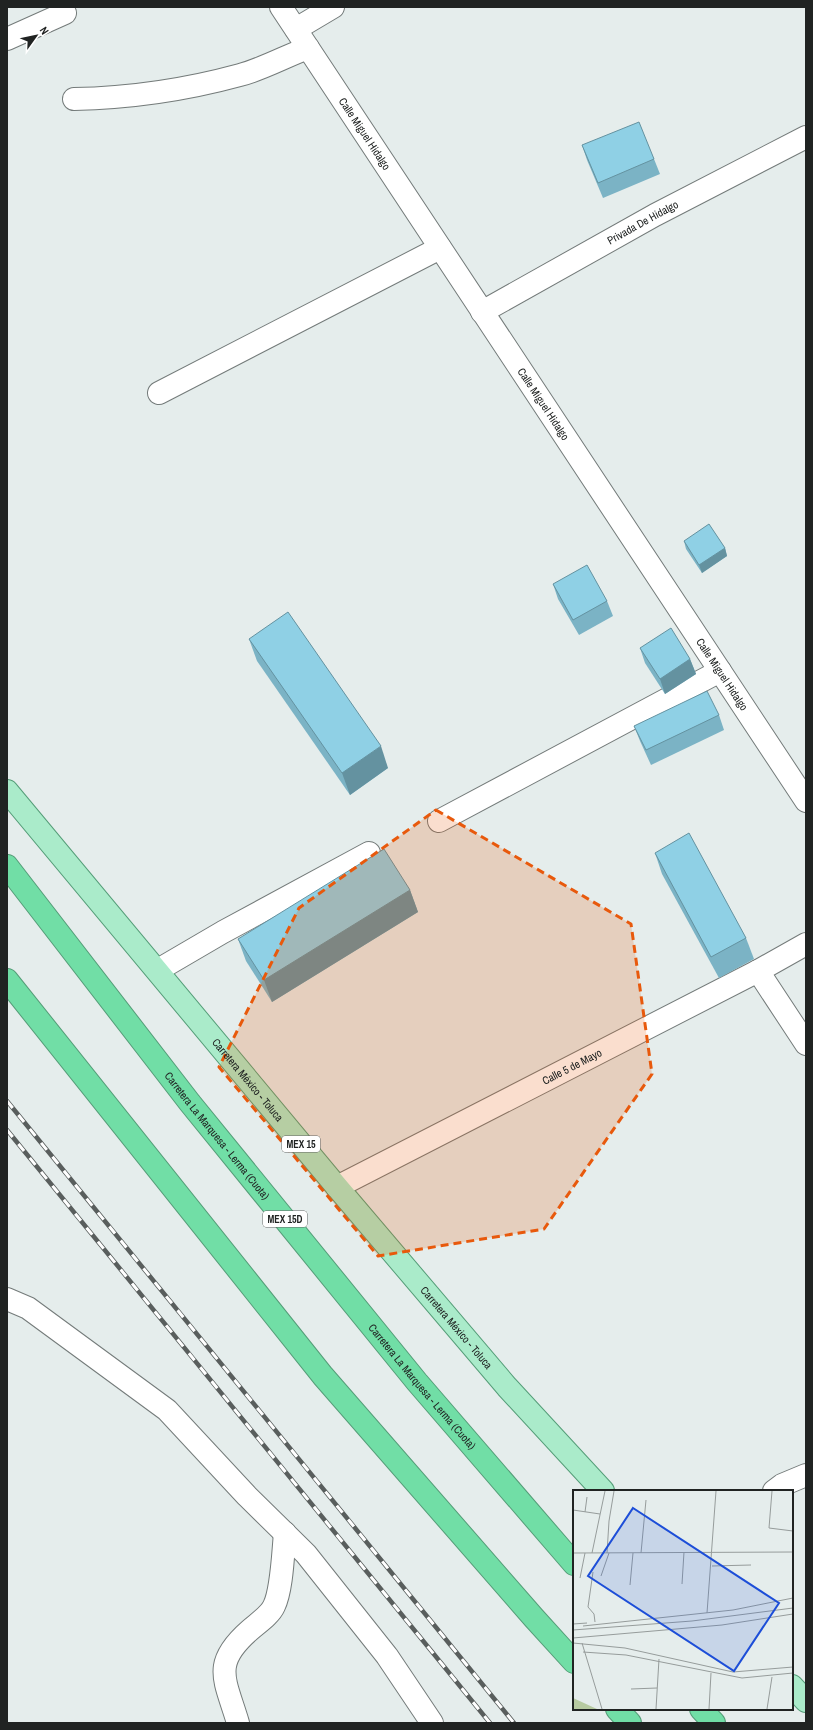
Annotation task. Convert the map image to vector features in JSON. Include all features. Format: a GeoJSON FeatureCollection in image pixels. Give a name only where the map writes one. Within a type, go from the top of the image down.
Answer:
{"type":"FeatureCollection","features":[{"type":"Feature","properties":{"kind":"highway","name":"Carretera La Marquesa - Lerma (Cuota)"},"geometry":{"type":"LineString","coordinates":[[7,866],[195,1109],[417,1382],[573,1563]]}},
{"type":"Feature","properties":{"kind":"highway"},"geometry":{"type":"LineString","coordinates":[[7,980],[323,1376],[528,1612],[573,1661]]}},
{"type":"Feature","properties":{"kind":"highway"},"geometry":{"type":"LineString","coordinates":[[618,1710],[630,1723]]}},
{"type":"Feature","properties":{"kind":"highway"},"geometry":{"type":"LineString","coordinates":[[702,1710],[714,1723]]}},
{"type":"Feature","properties":{"kind":"main road","name":"Carretera México - Toluca"},"geometry":{"type":"LineString","coordinates":[[7,791],[158,970],[337,1187],[507,1387],[601,1490]]}},
{"type":"Feature","properties":{"kind":"main road"},"geometry":{"type":"LineString","coordinates":[[793,1687],[806,1701]]}},
{"type":"Feature","properties":{"kind":"street","name":"Calle Miguel Hidalgo"},"geometry":{"type":"LineString","coordinates":[[281,7],[806,801]]}},
{"type":"Feature","properties":{"kind":"street"},"geometry":{"type":"LineString","coordinates":[[296,29],[333,7]]}},
{"type":"Feature","properties":{"kind":"street"},"geometry":{"type":"LineString","coordinates":[[7,39],[65,13]]}},
{"type":"Feature","properties":{"kind":"street"},"geometry":{"type":"LineString","coordinates":[[74,99],[110,98],[166,92],[242,75],[308,48]]}},
{"type":"Feature","properties":{"kind":"street","name":"Privada De Hidalgo"},"geometry":{"type":"LineString","coordinates":[[482,312],[655,214],[806,137]]}},
{"type":"Feature","properties":{"kind":"street"},"geometry":{"type":"LineString","coordinates":[[159,393],[440,248]]}},
{"type":"Feature","properties":{"kind":"street"},"geometry":{"type":"LineString","coordinates":[[439,821],[720,671]]}},
{"type":"Feature","properties":{"kind":"street"},"geometry":{"type":"LineString","coordinates":[[158,970],[223,932],[369,853]]}},
{"type":"Feature","properties":{"kind":"street","name":"Calle 5 de Mayo"},"geometry":{"type":"LineString","coordinates":[[337,1187],[806,944]]}},
{"type":"Feature","properties":{"kind":"street"},"geometry":{"type":"LineString","coordinates":[[758,970],[806,1044]]}},
{"type":"Feature","properties":{"kind":"street"},"geometry":{"type":"LineString","coordinates":[[7,1299],[34,1313],[167,1410],[247,1496],[306,1554],[387,1656],[432,1723]]}},
{"type":"Feature","properties":{"kind":"street"},"geometry":{"type":"LineString","coordinates":[[775,1490],[782,1484],[806,1475]]}},
{"type":"Feature","properties":{"kind":"street"},"geometry":{"type":"LineString","coordinates":[[238,1723],[224,1676],[225,1661],[235,1644],[274,1607],[279,1594],[285,1533]]}},
{"type":"Feature","properties":{"kind":"highlighted area"},"geometry":{"type":"Polygon","coordinates":[[[436,810],[631,924],[652,1074],[544,1229],[378,1256],[219,1067],[299,908],[436,810]]]}},
{"type":"Feature","properties":{"kind":"building"},"geometry":{"type":"Polygon","coordinates":[[[639,122],[654,159],[598,183],[582,145],[639,122]]]}},
{"type":"Feature","properties":{"kind":"building"},"geometry":{"type":"Polygon","coordinates":[[[709,524],[725,548],[699,565],[684,541],[709,524]]]}},
{"type":"Feature","properties":{"kind":"building"},"geometry":{"type":"Polygon","coordinates":[[[587,565],[607,601],[573,620],[553,584],[587,565]]]}},
{"type":"Feature","properties":{"kind":"building"},"geometry":{"type":"Polygon","coordinates":[[[288,612],[381,746],[342,773],[249,639],[288,612]]]}},
{"type":"Feature","properties":{"kind":"building"},"geometry":{"type":"Polygon","coordinates":[[[671,628],[690,659],[660,679],[640,648],[671,628]]]}},
{"type":"Feature","properties":{"kind":"building"},"geometry":{"type":"Polygon","coordinates":[[[707,691],[719,715],[646,750],[634,726],[707,691]]]}},
{"type":"Feature","properties":{"kind":"building"},"geometry":{"type":"Polygon","coordinates":[[[689,833],[746,938],[711,957],[655,853],[689,833]]]}},
{"type":"Feature","properties":{"kind":"building"},"geometry":{"type":"Polygon","coordinates":[[[384,849],[410,890],[264,980],[238,939],[384,849]]]}},
{"type":"Feature","properties":{"kind":"railway"},"geometry":{"type":"LineString","coordinates":[[7,1101],[514,1723]]}},
{"type":"Feature","properties":{"kind":"railway"},"geometry":{"type":"LineString","coordinates":[[7,1130],[490,1723]]}}]}
